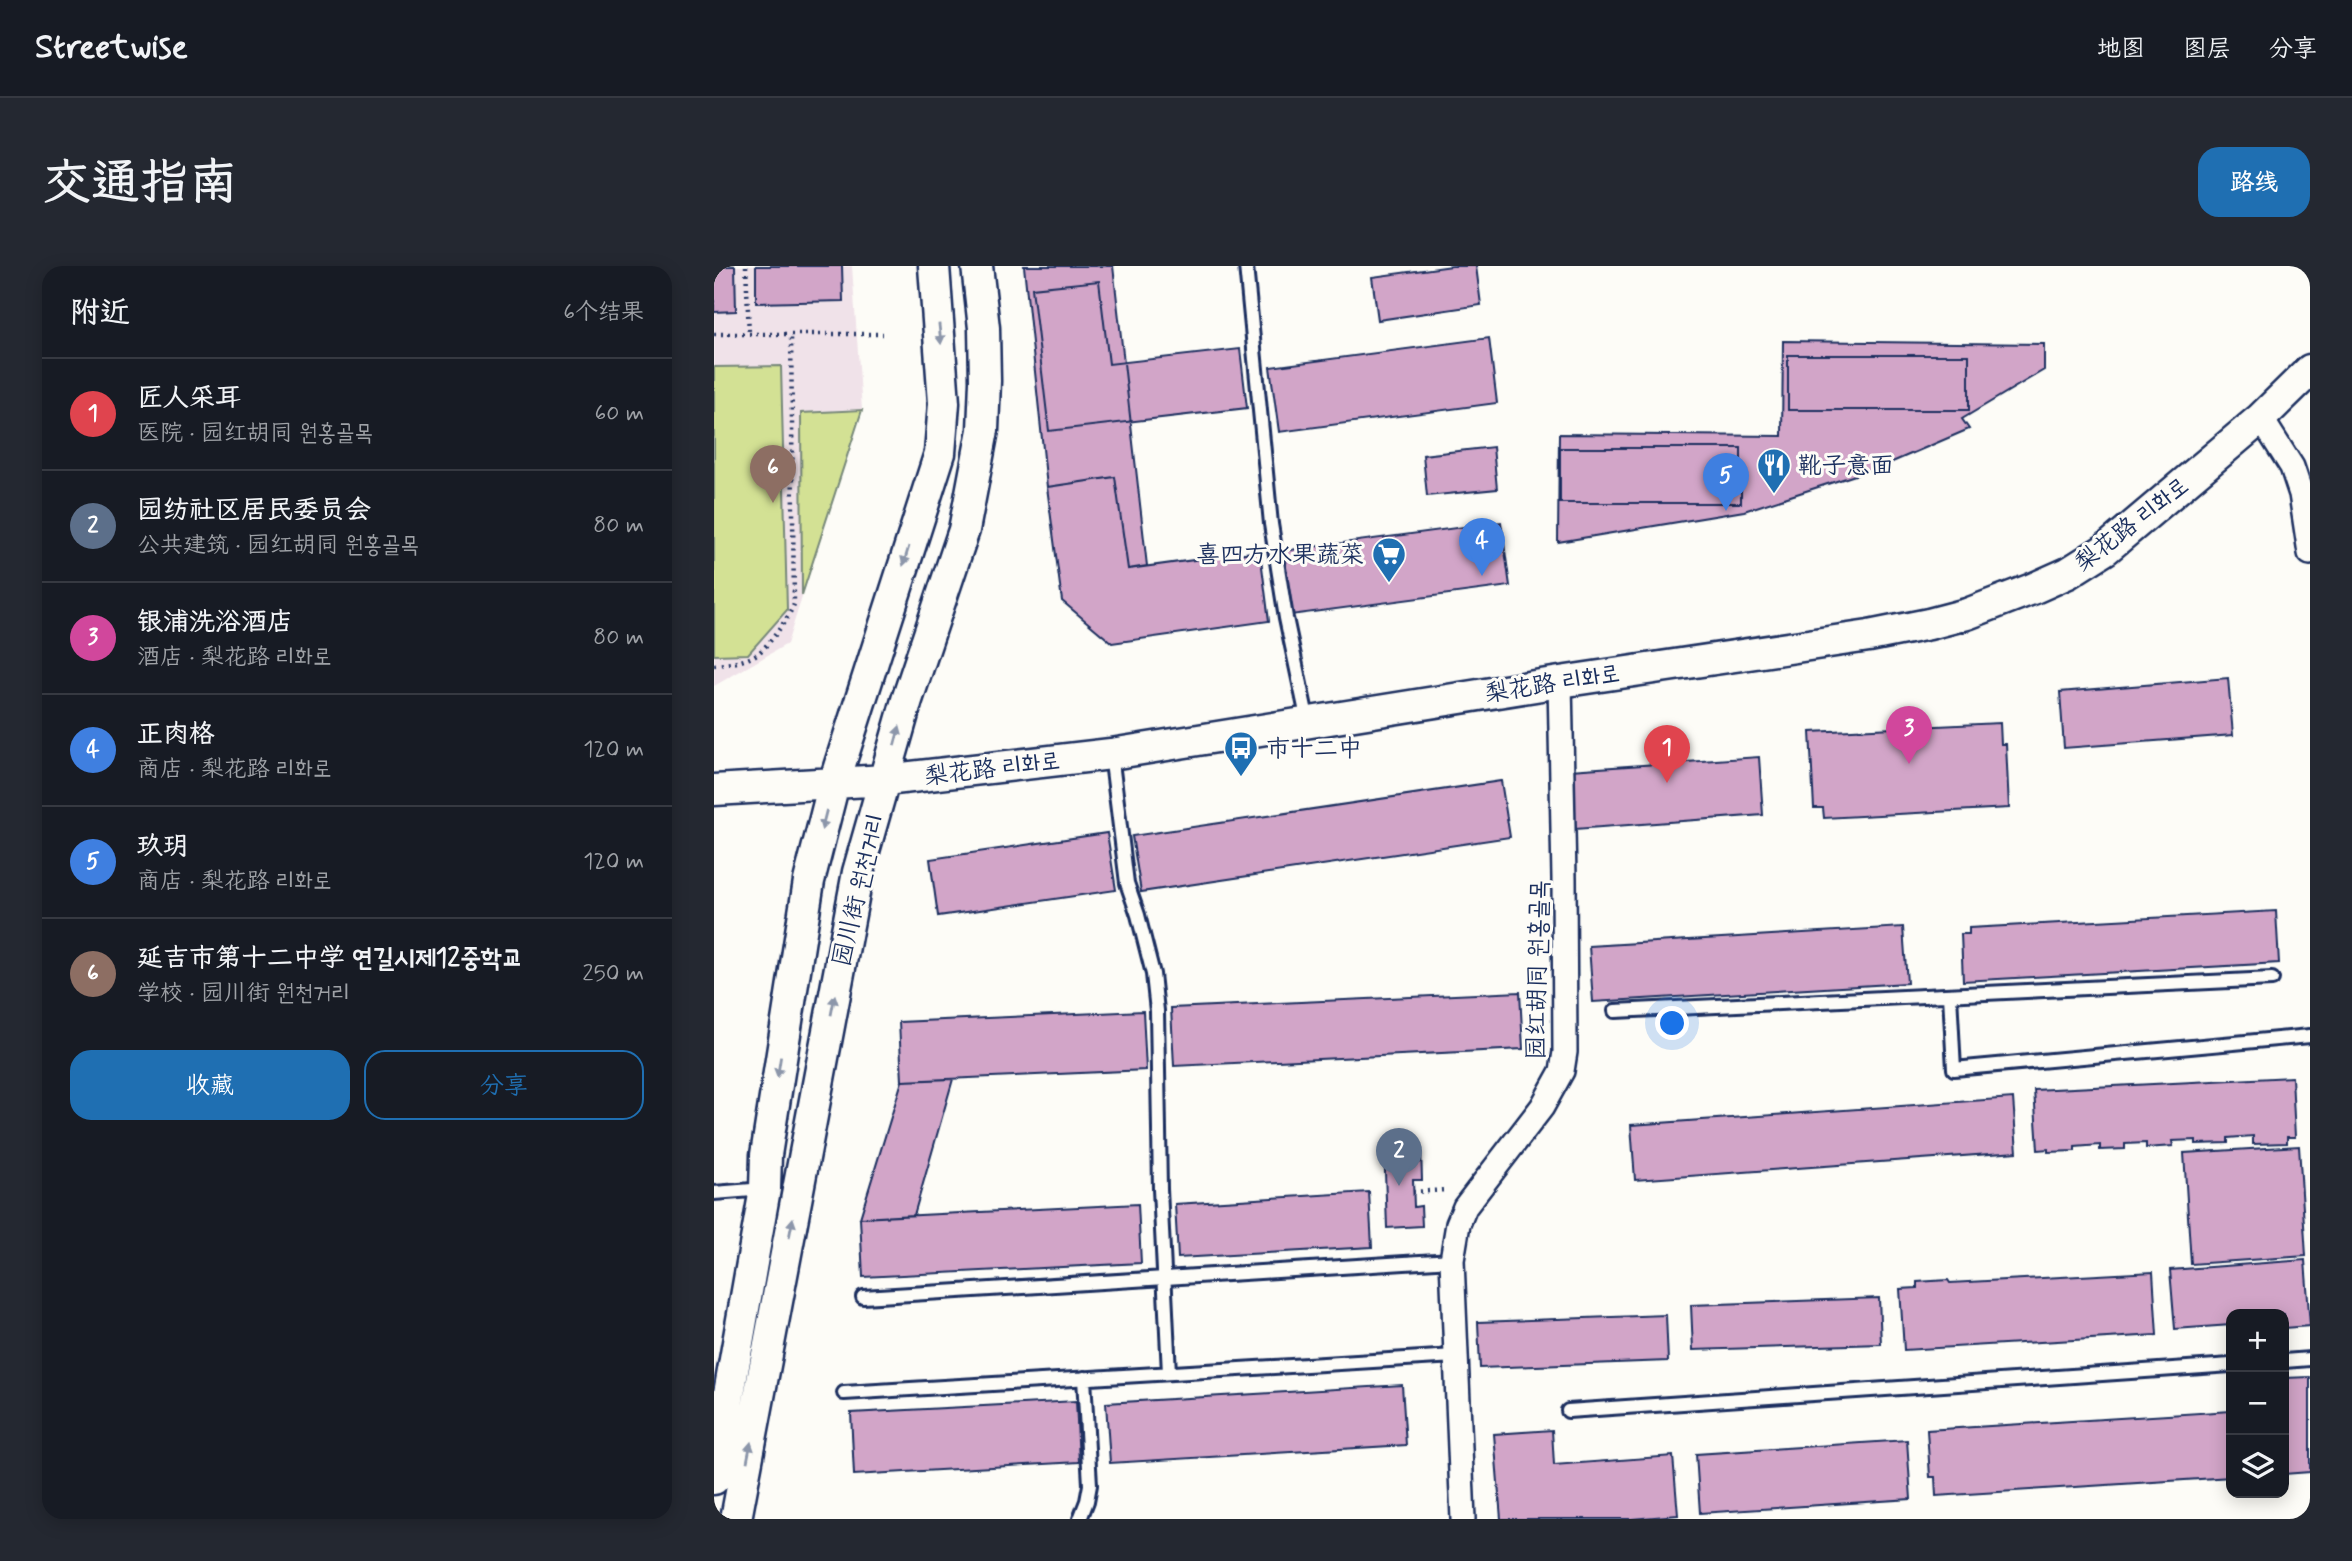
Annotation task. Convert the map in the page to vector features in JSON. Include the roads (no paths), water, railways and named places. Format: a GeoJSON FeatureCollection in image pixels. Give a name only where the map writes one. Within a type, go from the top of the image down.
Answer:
{"type":"FeatureCollection","features":[{"type":"Feature","properties":{"kind":"street","name":"园川街 원천거리"},"geometry":{"type":"LineString","coordinates":[[714,1479],[765,1189],[766,1155],[809,880],[834,783],[940,453],[944,402],[934,266]]}},
{"type":"Feature","properties":{"kind":"street","name":"园川街 원천거리"},"geometry":{"type":"LineString","coordinates":[[736,1519],[858,872],[907,700],[964,530],[983,430],[984,328],[977,266]]}},
{"type":"Feature","properties":{"kind":"street","name":"梨花路 리화로"},"geometry":{"type":"LineString","coordinates":[[714,790],[885,780],[1111,754],[1869,636],[1929,624],[1991,605],[2068,573],[2105,549],[2261,418],[2310,370]]}},
{"type":"Feature","properties":{"kind":"street"},"geometry":{"type":"LineString","coordinates":[[2261,418],[2291,467],[2298,485],[2308,529],[2310,553]]}},
{"type":"Feature","properties":{"kind":"street","name":"园红胡同 원홍골목"},"geometry":{"type":"LineString","coordinates":[[1463,1519],[1452,1261],[1458,1224],[1465,1207],[1542,1107],[1562,1071],[1566,1017],[1560,682]]}},
{"type":"Feature","properties":{"kind":"lane"},"geometry":{"type":"LineString","coordinates":[[1246,266],[1271,524],[1286,618],[1308,722]]}},
{"type":"Feature","properties":{"kind":"lane"},"geometry":{"type":"LineString","coordinates":[[1111,754],[1127,883],[1153,974],[1169,1373]]}},
{"type":"Feature","properties":{"kind":"lane"},"geometry":{"type":"LineString","coordinates":[[1615,1011],[2272,979]]}},
{"type":"Feature","properties":{"kind":"lane"},"geometry":{"type":"LineString","coordinates":[[1950,995],[1954,1069],[2310,1036]]}},
{"type":"Feature","properties":{"kind":"lane"},"geometry":{"type":"LineString","coordinates":[[714,1193],[765,1189]]}},
{"type":"Feature","properties":{"kind":"lane"},"geometry":{"type":"LineString","coordinates":[[863,1297],[1452,1261]]}},
{"type":"Feature","properties":{"kind":"lane"},"geometry":{"type":"LineString","coordinates":[[844,1393],[1455,1356]]}},
{"type":"Feature","properties":{"kind":"lane"},"geometry":{"type":"LineString","coordinates":[[2289,1361],[2310,1359]]}},
{"type":"Feature","properties":{"kind":"lane"},"geometry":{"type":"LineString","coordinates":[[1568,1411],[2226,1365]]}},
{"type":"Feature","properties":{"kind":"lane"},"geometry":{"type":"LineString","coordinates":[[1080,1519],[1090,1485],[1084,1378]]}},
{"type":"Feature","properties":{"kind":"place","name":"靴子意面"},"geometry":{"type":"Point","coordinates":[1774,495]}},
{"type":"Feature","properties":{"kind":"place","name":"延吉市第十二中学 연길시제12중학교"},"geometry":{"type":"Point","coordinates":[773,503]}},
{"type":"Feature","properties":{"kind":"place","name":"玖玥"},"geometry":{"type":"Point","coordinates":[1726,511]}},
{"type":"Feature","properties":{"kind":"place","name":"正肉格"},"geometry":{"type":"Point","coordinates":[1482,576]}},
{"type":"Feature","properties":{"kind":"place","name":"喜四方水果蔬菜"},"geometry":{"type":"Point","coordinates":[1389,584]}},
{"type":"Feature","properties":{"kind":"place","name":"银浦洗浴酒店"},"geometry":{"type":"Point","coordinates":[1909,764]}},
{"type":"Feature","properties":{"kind":"place","name":"市十二中"},"geometry":{"type":"Point","coordinates":[1241,778]}},
{"type":"Feature","properties":{"kind":"place","name":"匠人采耳"},"geometry":{"type":"Point","coordinates":[1667,783]}},
{"type":"Feature","properties":{"kind":"place","name":"园纺社区居民委员会"},"geometry":{"type":"Point","coordinates":[1399,1186]}}]}
